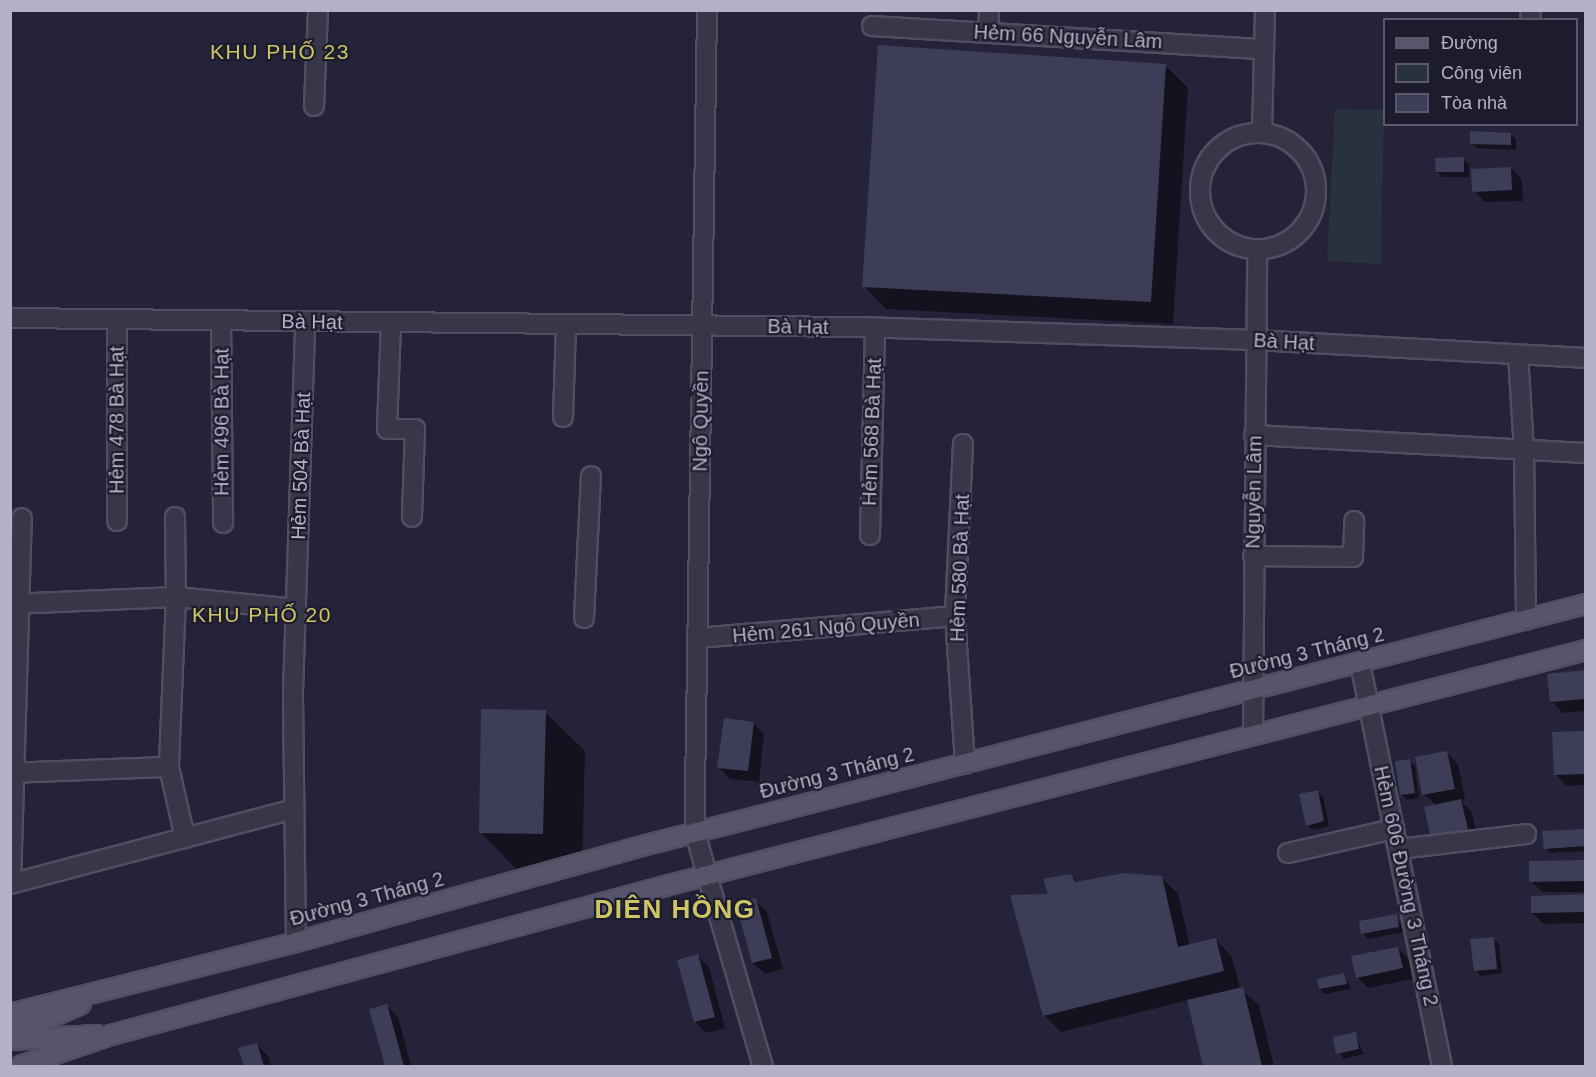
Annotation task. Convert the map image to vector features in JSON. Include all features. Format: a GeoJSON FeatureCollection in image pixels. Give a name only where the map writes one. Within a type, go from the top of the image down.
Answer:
{"type":"FeatureCollection","features":[{"type":"Feature","properties":{"kind":"main road","name":"Đường 3 Tháng 2"},"geometry":{"type":"LineString","coordinates":[[10,1014],[101,993],[296,942],[695,832],[1586,604]]}},
{"type":"Feature","properties":{"kind":"main road"},"geometry":{"type":"LineString","coordinates":[[31,1065],[111,1035],[706,875],[1586,650]]}},
{"type":"Feature","properties":{"kind":"main road","name":"Đường 3 Tháng 2"},"geometry":{"type":"LineString","coordinates":[[10,1035],[53,1020],[101,993]]}},
{"type":"Feature","properties":{"kind":"main road"},"geometry":{"type":"LineString","coordinates":[[10,1040],[111,1035]]}},
{"type":"Feature","properties":{"kind":"street"},"geometry":{"type":"LineString","coordinates":[[314,106],[318,10]]}},
{"type":"Feature","properties":{"kind":"street","name":"Ngô Quyền"},"geometry":{"type":"LineString","coordinates":[[707,10],[695,832],[763,1066]]}},
{"type":"Feature","properties":{"kind":"street"},"geometry":{"type":"LineString","coordinates":[[988,32],[989,10]]}},
{"type":"Feature","properties":{"kind":"street"},"geometry":{"type":"LineString","coordinates":[[1262,133],[1265,10]]}},
{"type":"Feature","properties":{"kind":"street","name":"Hẻm 66 Nguyễn Lâm"},"geometry":{"type":"LineString","coordinates":[[872,26],[1264,49]]}},
{"type":"Feature","properties":{"kind":"street"},"geometry":{"type":"LineString","coordinates":[[1262,133],[1280,137],[1301,153],[1315,176],[1317,194],[1304,227],[1283,243],[1257,249],[1238,246],[1210,224],[1202,206],[1200,188],[1204,170],[1227,142],[1262,133]]}},
{"type":"Feature","properties":{"kind":"street","name":"Nguyễn Lâm"},"geometry":{"type":"LineString","coordinates":[[1253,735],[1254,340],[1257,249]]}},
{"type":"Feature","properties":{"kind":"street","name":"Bà Hạt"},"geometry":{"type":"LineString","coordinates":[[10,318],[875,328],[1254,340],[1586,358]]}},
{"type":"Feature","properties":{"kind":"street","name":"Hẻm 478 Bà Hạt"},"geometry":{"type":"LineString","coordinates":[[117,320],[117,521]]}},
{"type":"Feature","properties":{"kind":"street","name":"Hẻm 496 Bà Hạt"},"geometry":{"type":"LineString","coordinates":[[221,321],[223,523]]}},
{"type":"Feature","properties":{"kind":"street","name":"Hẻm 504 Bà Hạt"},"geometry":{"type":"LineString","coordinates":[[296,942],[294,809],[296,609],[305,322]]}},
{"type":"Feature","properties":{"kind":"street"},"geometry":{"type":"LineString","coordinates":[[391,324],[387,429],[416,429],[412,517]]}},
{"type":"Feature","properties":{"kind":"street"},"geometry":{"type":"LineString","coordinates":[[563,417],[566,325]]}},
{"type":"Feature","properties":{"kind":"street","name":"Hẻm 568 Bà Hạt"},"geometry":{"type":"LineString","coordinates":[[870,535],[875,328]]}},
{"type":"Feature","properties":{"kind":"street"},"geometry":{"type":"LineString","coordinates":[[1518,355],[1524,452],[1526,620]]}},
{"type":"Feature","properties":{"kind":"street"},"geometry":{"type":"LineString","coordinates":[[1254,435],[1524,452],[1586,453]]}},
{"type":"Feature","properties":{"kind":"street","name":"Hẻm 580 Bà Hạt"},"geometry":{"type":"LineString","coordinates":[[963,444],[955,616],[965,764]]}},
{"type":"Feature","properties":{"kind":"street"},"geometry":{"type":"LineString","coordinates":[[584,618],[591,476]]}},
{"type":"Feature","properties":{"kind":"street"},"geometry":{"type":"LineString","coordinates":[[175,517],[176,597],[169,767],[185,838]]}},
{"type":"Feature","properties":{"kind":"street"},"geometry":{"type":"LineString","coordinates":[[22,518],[15,604],[11,883],[294,809]]}},
{"type":"Feature","properties":{"kind":"street"},"geometry":{"type":"LineString","coordinates":[[1253,556],[1353,557],[1354,521]]}},
{"type":"Feature","properties":{"kind":"street"},"geometry":{"type":"LineString","coordinates":[[15,604],[176,597],[296,609]]}},
{"type":"Feature","properties":{"kind":"street","name":"Hẻm 261 Ngô Quyền"},"geometry":{"type":"LineString","coordinates":[[698,638],[955,616]]}},
{"type":"Feature","properties":{"kind":"street","name":"Hẻm 606 Đường 3 Tháng 2"},"geometry":{"type":"LineString","coordinates":[[1360,663],[1442,1066]]}},
{"type":"Feature","properties":{"kind":"street"},"geometry":{"type":"LineString","coordinates":[[12,773],[169,767]]}},
{"type":"Feature","properties":{"kind":"street"},"geometry":{"type":"LineString","coordinates":[[1288,853],[1395,829]]}},
{"type":"Feature","properties":{"kind":"street"},"geometry":{"type":"LineString","coordinates":[[1399,849],[1526,834]]}},
{"type":"Feature","properties":{"kind":"green space"},"geometry":{"type":"Polygon","coordinates":[[[1335,109],[1383,110],[1381,264],[1327,261],[1335,109]]]}},
{"type":"Feature","properties":{"kind":"building"},"geometry":{"type":"Polygon","coordinates":[[[878,45],[1166,64],[1151,302],[862,287],[878,45]]]}},
{"type":"Feature","properties":{"kind":"building"},"geometry":{"type":"Polygon","coordinates":[[[1470,131],[1511,133],[1511,145],[1470,144],[1470,131]]]}},
{"type":"Feature","properties":{"kind":"building"},"geometry":{"type":"Polygon","coordinates":[[[1464,157],[1464,172],[1436,172],[1435,158],[1464,157]]]}},
{"type":"Feature","properties":{"kind":"building"},"geometry":{"type":"Polygon","coordinates":[[[1511,167],[1512,190],[1472,192],[1471,169],[1511,167]]]}},
{"type":"Feature","properties":{"kind":"building"},"geometry":{"type":"Polygon","coordinates":[[[1586,670],[1586,699],[1550,702],[1547,674],[1586,670]]]}},
{"type":"Feature","properties":{"kind":"building"},"geometry":{"type":"Polygon","coordinates":[[[481,709],[546,710],[543,834],[479,833],[481,709]]]}},
{"type":"Feature","properties":{"kind":"building"},"geometry":{"type":"Polygon","coordinates":[[[724,718],[754,722],[748,771],[717,768],[724,718]]]}},
{"type":"Feature","properties":{"kind":"building"},"geometry":{"type":"Polygon","coordinates":[[[1586,731],[1586,774],[1554,775],[1552,732],[1586,731]]]}},
{"type":"Feature","properties":{"kind":"building"},"geometry":{"type":"Polygon","coordinates":[[[1447,751],[1455,789],[1422,795],[1415,757],[1447,751]]]}},
{"type":"Feature","properties":{"kind":"building"},"geometry":{"type":"Polygon","coordinates":[[[1410,759],[1415,793],[1400,795],[1395,761],[1410,759]]]}},
{"type":"Feature","properties":{"kind":"building"},"geometry":{"type":"Polygon","coordinates":[[[1318,790],[1324,821],[1306,826],[1299,794],[1318,790]]]}},
{"type":"Feature","properties":{"kind":"building"},"geometry":{"type":"Polygon","coordinates":[[[1461,799],[1469,834],[1432,842],[1424,807],[1461,799]]]}},
{"type":"Feature","properties":{"kind":"building"},"geometry":{"type":"Polygon","coordinates":[[[1586,829],[1586,846],[1544,849],[1542,831],[1586,829]]]}},
{"type":"Feature","properties":{"kind":"building"},"geometry":{"type":"Polygon","coordinates":[[[1586,860],[1586,881],[1529,882],[1529,861],[1586,860]]]}},
{"type":"Feature","properties":{"kind":"building"},"geometry":{"type":"Polygon","coordinates":[[[1124,873],[1162,876],[1178,947],[1216,938],[1224,971],[1043,1016],[1010,895],[1048,894],[1043,879],[1071,874],[1075,882],[1124,873]]]}},
{"type":"Feature","properties":{"kind":"building"},"geometry":{"type":"Polygon","coordinates":[[[1586,894],[1586,912],[1531,913],[1531,896],[1586,894]]]}},
{"type":"Feature","properties":{"kind":"building"},"geometry":{"type":"Polygon","coordinates":[[[756,898],[772,958],[752,963],[736,904],[756,898]]]}},
{"type":"Feature","properties":{"kind":"building"},"geometry":{"type":"Polygon","coordinates":[[[1397,914],[1399,927],[1361,934],[1359,921],[1397,914]]]}},
{"type":"Feature","properties":{"kind":"building"},"geometry":{"type":"Polygon","coordinates":[[[1494,937],[1497,969],[1474,971],[1470,939],[1494,937]]]}},
{"type":"Feature","properties":{"kind":"building"},"geometry":{"type":"Polygon","coordinates":[[[1398,947],[1403,968],[1356,978],[1351,956],[1398,947]]]}},
{"type":"Feature","properties":{"kind":"building"},"geometry":{"type":"Polygon","coordinates":[[[698,954],[715,1017],[694,1022],[677,960],[698,954]]]}},
{"type":"Feature","properties":{"kind":"building"},"geometry":{"type":"Polygon","coordinates":[[[1344,973],[1347,984],[1319,989],[1317,979],[1344,973]]]}},
{"type":"Feature","properties":{"kind":"building"},"geometry":{"type":"Polygon","coordinates":[[[1243,987],[1262,1066],[1203,1066],[1187,1000],[1243,987]]]}},
{"type":"Feature","properties":{"kind":"building"},"geometry":{"type":"Polygon","coordinates":[[[387,1004],[404,1066],[385,1066],[369,1009],[387,1004]]]}},
{"type":"Feature","properties":{"kind":"building"},"geometry":{"type":"Polygon","coordinates":[[[1356,1032],[1359,1049],[1336,1054],[1333,1037],[1356,1032]]]}},
{"type":"Feature","properties":{"kind":"building"},"geometry":{"type":"Polygon","coordinates":[[[257,1043],[264,1066],[244,1066],[238,1048],[257,1043]]]}},
{"type":"Feature","properties":{"kind":"district","name":"KHU PHỐ 23"},"geometry":{"type":"Point","coordinates":[280,52]}},
{"type":"Feature","properties":{"kind":"district","name":"KHU PHỐ 20"},"geometry":{"type":"Point","coordinates":[262,615]}},
{"type":"Feature","properties":{"kind":"district","name":"DIÊN HỒNG"},"geometry":{"type":"Point","coordinates":[675,910]}}]}
